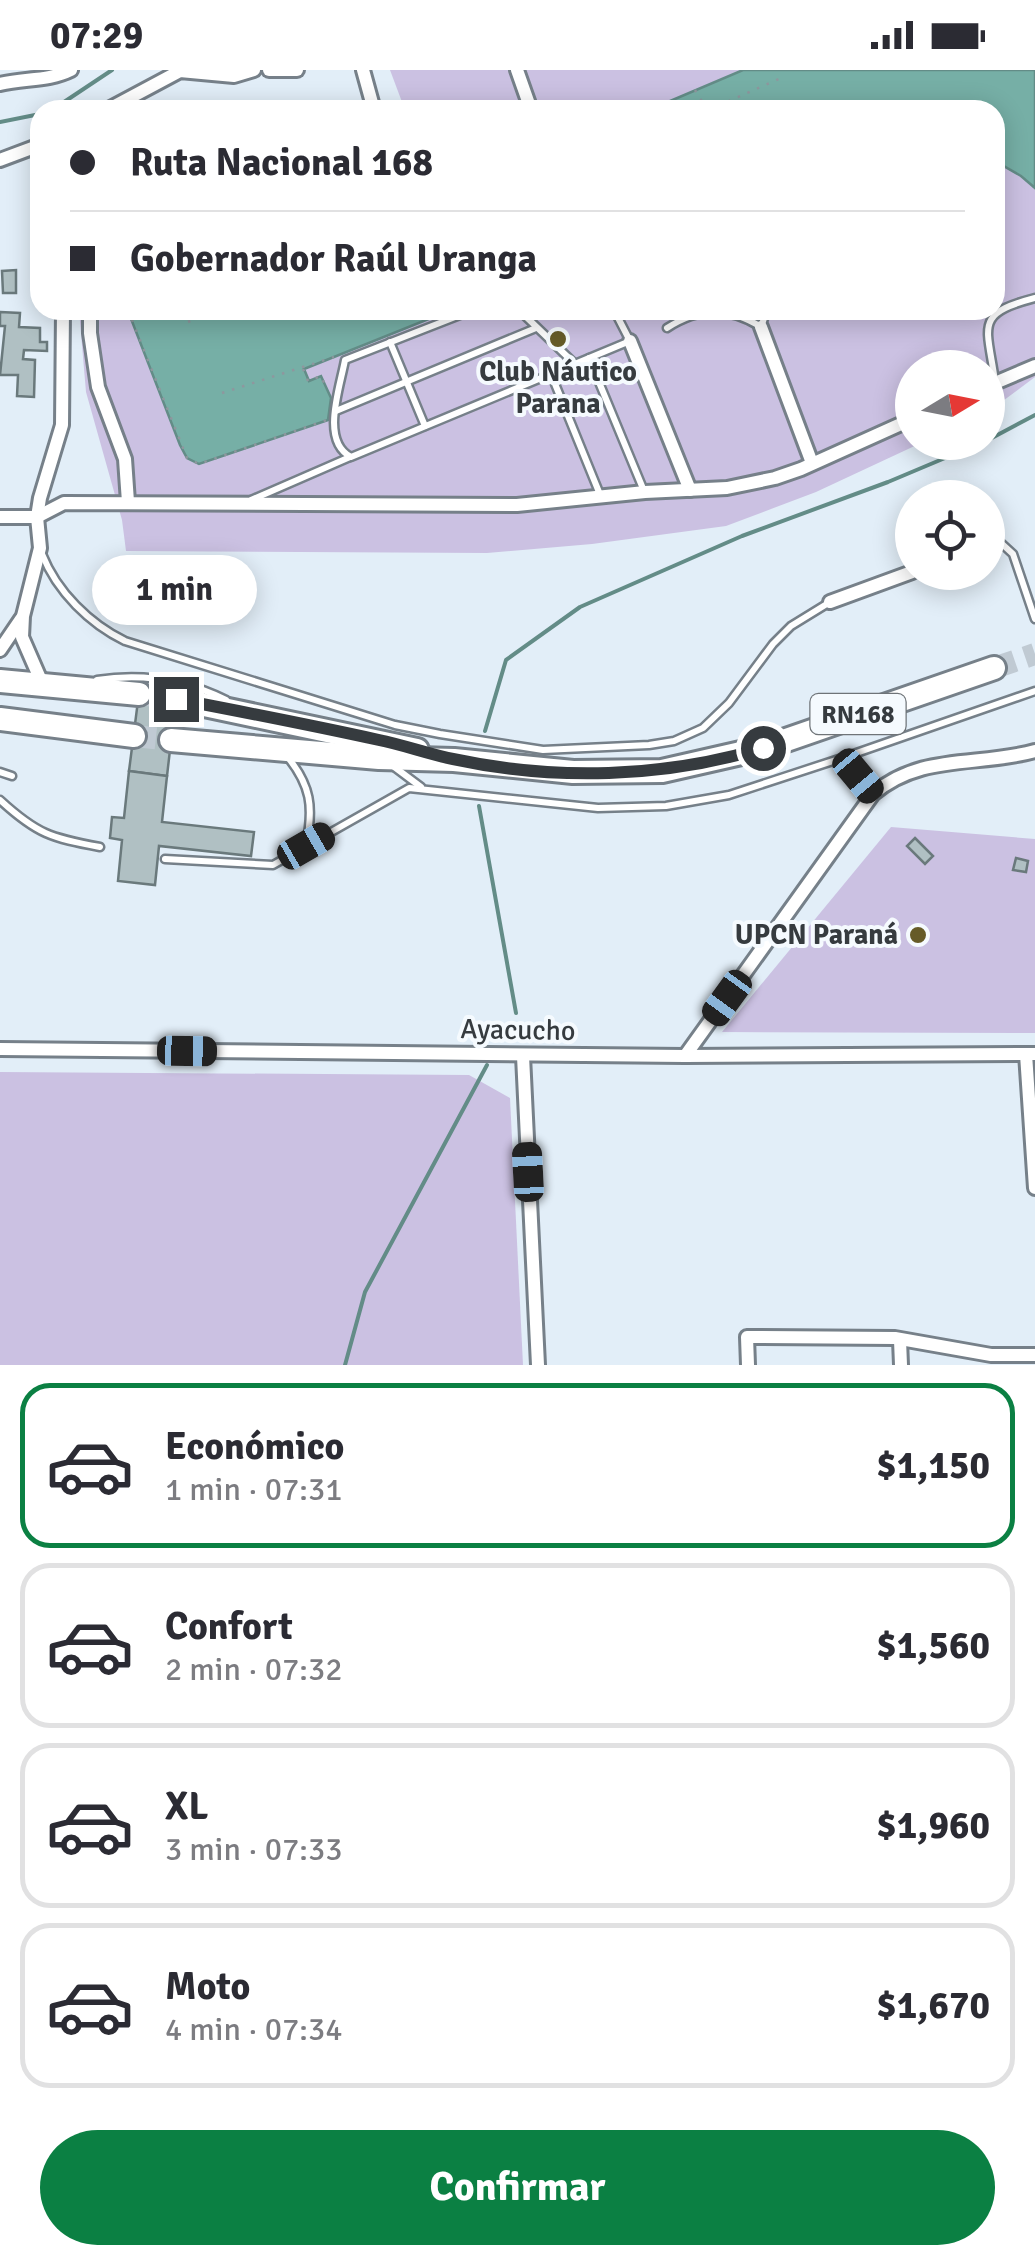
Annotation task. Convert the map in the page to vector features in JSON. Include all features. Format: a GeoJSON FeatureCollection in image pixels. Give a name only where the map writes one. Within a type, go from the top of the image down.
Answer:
{"type":"FeatureCollection","features":[{"type":"Feature","properties":{"kind":"highway","name":"RN168"},"geometry":{"type":"LineString","coordinates":[[171,740],[609,773],[685,768],[763,748],[994,668]]}},
{"type":"Feature","properties":{"kind":"highway"},"geometry":{"type":"LineString","coordinates":[[0,681],[139,694]]}},
{"type":"Feature","properties":{"kind":"highway","name":"RN168"},"geometry":{"type":"LineString","coordinates":[[176,699],[383,740],[454,760]]}},
{"type":"Feature","properties":{"kind":"highway"},"geometry":{"type":"LineString","coordinates":[[0,718],[134,736]]}},
{"type":"Feature","properties":{"kind":"street"},"geometry":{"type":"LineString","coordinates":[[0,84],[22,74],[42,78],[70,70]]}},
{"type":"Feature","properties":{"kind":"street"},"geometry":{"type":"LineString","coordinates":[[126,100],[180,71],[234,76],[254,70]]}},
{"type":"Feature","properties":{"kind":"street"},"geometry":{"type":"LineString","coordinates":[[269,70],[297,70]]}},
{"type":"Feature","properties":{"kind":"street"},"geometry":{"type":"LineString","coordinates":[[363,70],[371,100]]}},
{"type":"Feature","properties":{"kind":"street"},"geometry":{"type":"LineString","coordinates":[[517,70],[530,100]]}},
{"type":"Feature","properties":{"kind":"street"},"geometry":{"type":"LineString","coordinates":[[0,160],[30,149]]}},
{"type":"Feature","properties":{"kind":"street"},"geometry":{"type":"LineString","coordinates":[[42,683],[22,638],[23,616],[40,548],[36,517],[62,425],[63,320]]}},
{"type":"Feature","properties":{"kind":"street"},"geometry":{"type":"LineString","coordinates":[[90,320],[98,387],[125,458],[128,502]]}},
{"type":"Feature","properties":{"kind":"street"},"geometry":{"type":"LineString","coordinates":[[761,328],[812,463]]}},
{"type":"Feature","properties":{"kind":"street"},"geometry":{"type":"LineString","coordinates":[[630,341],[690,490]]}},
{"type":"Feature","properties":{"kind":"street"},"geometry":{"type":"LineString","coordinates":[[1005,379],[1035,366]]}},
{"type":"Feature","properties":{"kind":"street"},"geometry":{"type":"LineString","coordinates":[[0,517],[36,517],[64,503],[517,505],[727,488],[775,478],[895,426]]}},
{"type":"Feature","properties":{"kind":"street"},"geometry":{"type":"LineString","coordinates":[[830,602],[895,578]]}},
{"type":"Feature","properties":{"kind":"street"},"geometry":{"type":"LineString","coordinates":[[0,650],[23,616]]}},
{"type":"Feature","properties":{"kind":"street"},"geometry":{"type":"LineString","coordinates":[[685,1056],[873,794],[893,777],[918,768],[1035,752]]}},
{"type":"Feature","properties":{"kind":"street","name":"Ayacucho"},"geometry":{"type":"LineString","coordinates":[[0,1049],[523,1056],[1030,1054]]}},
{"type":"Feature","properties":{"kind":"street"},"geometry":{"type":"LineString","coordinates":[[1030,1054],[1035,1188]]}},
{"type":"Feature","properties":{"kind":"street"},"geometry":{"type":"LineString","coordinates":[[523,1056],[538,1365]]}},
{"type":"Feature","properties":{"kind":"street"},"geometry":{"type":"LineString","coordinates":[[748,1365],[747,1337],[900,1340],[991,1355],[1035,1355]]}},
{"type":"Feature","properties":{"kind":"street"},"geometry":{"type":"LineString","coordinates":[[900,1340],[901,1365]]}},
{"type":"Feature","properties":{"kind":"lane"},"geometry":{"type":"LineString","coordinates":[[1005,308],[1035,298]]}},
{"type":"Feature","properties":{"kind":"lane"},"geometry":{"type":"LineString","coordinates":[[351,457],[336,445],[333,410],[345,360],[447,320]]}},
{"type":"Feature","properties":{"kind":"lane"},"geometry":{"type":"LineString","coordinates":[[528,320],[575,364]]}},
{"type":"Feature","properties":{"kind":"lane"},"geometry":{"type":"LineString","coordinates":[[246,502],[630,341],[619,320]]}},
{"type":"Feature","properties":{"kind":"lane"},"geometry":{"type":"LineString","coordinates":[[667,328],[679,320]]}},
{"type":"Feature","properties":{"kind":"lane"},"geometry":{"type":"LineString","coordinates":[[750,320],[761,328],[764,320]]}},
{"type":"Feature","properties":{"kind":"lane"},"geometry":{"type":"LineString","coordinates":[[990,320],[990,350]]}},
{"type":"Feature","properties":{"kind":"lane"},"geometry":{"type":"LineString","coordinates":[[333,410],[536,328]]}},
{"type":"Feature","properties":{"kind":"lane"},"geometry":{"type":"LineString","coordinates":[[390,342],[425,426]]}},
{"type":"Feature","properties":{"kind":"lane"},"geometry":{"type":"LineString","coordinates":[[589,358],[644,492]]}},
{"type":"Feature","properties":{"kind":"lane"},"geometry":{"type":"LineString","coordinates":[[550,374],[601,496]]}},
{"type":"Feature","properties":{"kind":"lane"},"geometry":{"type":"LineString","coordinates":[[1005,547],[1013,554],[1035,619]]}},
{"type":"Feature","properties":{"kind":"lane"},"geometry":{"type":"LineString","coordinates":[[40,548],[56,580],[75,603],[106,632],[125,642],[395,725],[543,750],[649,745],[690,735],[729,703],[791,626],[830,602]]}},
{"type":"Feature","properties":{"kind":"lane"},"geometry":{"type":"LineString","coordinates":[[67,685],[122,676],[182,683],[254,714]]}},
{"type":"Feature","properties":{"kind":"lane"},"geometry":{"type":"LineString","coordinates":[[165,859],[273,865],[395,793],[421,787],[598,808],[666,806],[730,795],[1035,691]]}},
{"type":"Feature","properties":{"kind":"lane"},"geometry":{"type":"LineString","coordinates":[[282,750],[310,794],[312,809],[306,846]]}},
{"type":"Feature","properties":{"kind":"lane"},"geometry":{"type":"LineString","coordinates":[[379,758],[421,787]]}},
{"type":"Feature","properties":{"kind":"lane"},"geometry":{"type":"LineString","coordinates":[[842,758],[873,794]]}},
{"type":"Feature","properties":{"kind":"lane"},"geometry":{"type":"LineString","coordinates":[[0,772],[12,776]]}},
{"type":"Feature","properties":{"kind":"lane"},"geometry":{"type":"LineString","coordinates":[[0,800],[38,832],[55,839],[100,846]]}},
{"type":"Feature","properties":{"kind":"path"},"geometry":{"type":"LineString","coordinates":[[731,100],[781,78]]}},
{"type":"Feature","properties":{"kind":"path"},"geometry":{"type":"LineString","coordinates":[[696,90],[702,100]]}},
{"type":"Feature","properties":{"kind":"path"},"geometry":{"type":"LineString","coordinates":[[132,320],[180,446],[187,458],[199,464],[328,420],[333,410]]}},
{"type":"Feature","properties":{"kind":"path"},"geometry":{"type":"LineString","coordinates":[[188,322],[193,320]]}},
{"type":"Feature","properties":{"kind":"path"},"geometry":{"type":"LineString","coordinates":[[303,369],[308,381],[321,376],[331,398]]}},
{"type":"Feature","properties":{"kind":"shaded area","name":"Club Náutico Parana"},"geometry":{"type":"Polygon","coordinates":[[[390,70],[1035,70],[1035,377],[1005,399],[1005,350],[895,350],[895,455],[816,492],[726,526],[487,553],[126,551],[122,520],[86,392],[80,320],[1005,320],[1005,100],[401,100],[390,70]]]}},
{"type":"Feature","properties":{"kind":"shaded area"},"geometry":{"type":"Polygon","coordinates":[[[743,70],[1035,70],[1035,188],[1005,167],[1005,100],[672,100],[743,70]]]}},
{"type":"Feature","properties":{"kind":"shaded area"},"geometry":{"type":"Polygon","coordinates":[[[131,320],[426,320],[304,369],[309,381],[321,376],[331,398],[328,420],[199,464],[187,458],[131,320]]]}},
{"type":"Feature","properties":{"kind":"shaded area","name":"UPCN Paraná"},"geometry":{"type":"Polygon","coordinates":[[[891,827],[1035,839],[1035,1033],[722,1032],[891,827]]]}},
{"type":"Feature","properties":{"kind":"shaded area"},"geometry":{"type":"Polygon","coordinates":[[[0,1072],[469,1075],[510,1098],[523,1365],[0,1365],[0,1072]]]}},
{"type":"Feature","properties":{"kind":"building"},"geometry":{"type":"Polygon","coordinates":[[[16,270],[16,293],[3,293],[2,271],[16,270]]]}},
{"type":"Feature","properties":{"kind":"building"},"geometry":{"type":"Polygon","coordinates":[[[0,312],[20,313],[19,327],[40,328],[40,342],[47,342],[47,351],[24,350],[23,359],[35,360],[34,397],[17,396],[18,375],[0,375],[5,326],[0,326],[0,312]]]}},
{"type":"Feature","properties":{"kind":"building"},"geometry":{"type":"Polygon","coordinates":[[[140,685],[177,689],[167,776],[129,771],[140,685]]]}},
{"type":"Feature","properties":{"kind":"building"},"geometry":{"type":"Polygon","coordinates":[[[129,771],[167,776],[162,822],[254,832],[251,856],[159,846],[155,885],[118,881],[122,840],[110,838],[112,817],[124,818],[129,771]]]}},
{"type":"Feature","properties":{"kind":"building"},"geometry":{"type":"Polygon","coordinates":[[[915,838],[933,856],[925,864],[907,846],[915,838]]]}},
{"type":"Feature","properties":{"kind":"building"},"geometry":{"type":"Polygon","coordinates":[[[1016,858],[1028,861],[1026,872],[1013,870],[1016,858]]]}},
{"type":"Feature","properties":{"kind":"waterway"},"geometry":{"type":"LineString","coordinates":[[67,100],[112,70]]}},
{"type":"Feature","properties":{"kind":"waterway"},"geometry":{"type":"LineString","coordinates":[[0,122],[30,116]]}},
{"type":"Feature","properties":{"kind":"waterway"},"geometry":{"type":"LineString","coordinates":[[1005,431],[1035,415]]}},
{"type":"Feature","properties":{"kind":"waterway"},"geometry":{"type":"LineString","coordinates":[[485,731],[506,660],[580,607],[742,536],[940,460]]}},
{"type":"Feature","properties":{"kind":"waterway"},"geometry":{"type":"LineString","coordinates":[[479,806],[516,1013]]}},
{"type":"Feature","properties":{"kind":"waterway"},"geometry":{"type":"LineString","coordinates":[[345,1365],[365,1292],[487,1065]]}},
{"type":"Feature","properties":{"kind":"tunnel"},"geometry":{"type":"LineString","coordinates":[[994,668],[1035,654]]}},
{"type":"Feature","properties":{"kind":"tunnel"},"geometry":{"type":"LineString","coordinates":[[139,694],[176,699]]}},
{"type":"Feature","properties":{"kind":"tunnel"},"geometry":{"type":"LineString","coordinates":[[134,736],[171,740]]}},
{"type":"Feature","properties":{"kind":"place","name":"Club Náutico Parana"},"geometry":{"type":"Point","coordinates":[558,339]}},
{"type":"Feature","properties":{"kind":"place","name":"UPCN Paraná"},"geometry":{"type":"Point","coordinates":[918,935]}},
{"type":"Feature","properties":{"kind":"route"},"geometry":{"type":"LineString","coordinates":[[176,699],[383,740],[454,760],[539,769],[662,771],[763,748]]}}]}
